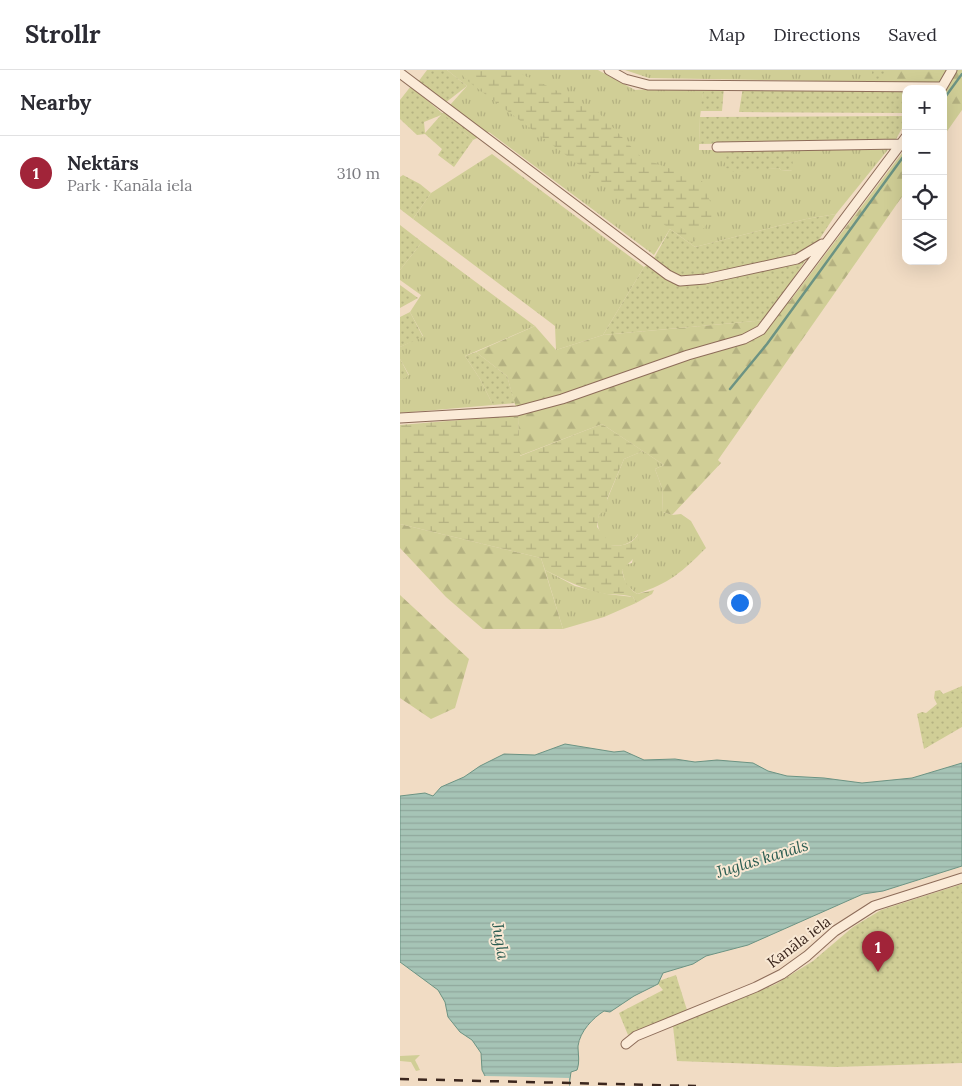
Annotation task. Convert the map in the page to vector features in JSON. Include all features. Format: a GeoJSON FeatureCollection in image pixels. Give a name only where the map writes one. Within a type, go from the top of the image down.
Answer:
{"type":"FeatureCollection","features":[{"type":"Feature","properties":{"kind":"street"},"geometry":{"type":"LineString","coordinates":[[609,70],[625,79],[648,86],[902,88]]}},
{"type":"Feature","properties":{"kind":"street"},"geometry":{"type":"LineString","coordinates":[[943,85],[952,70]]}},
{"type":"Feature","properties":{"kind":"street"},"geometry":{"type":"LineString","coordinates":[[400,72],[668,276],[680,281],[705,279],[797,259],[827,241]]}},
{"type":"Feature","properties":{"kind":"street"},"geometry":{"type":"LineString","coordinates":[[717,147],[902,141]]}},
{"type":"Feature","properties":{"kind":"street"},"geometry":{"type":"LineString","coordinates":[[400,418],[517,411],[562,399],[688,355],[744,339],[761,330],[902,142]]}},
{"type":"Feature","properties":{"kind":"street","name":"Kanāla iela"},"geometry":{"type":"LineString","coordinates":[[626,1044],[636,1036],[660,1025],[756,988],[792,967],[835,931],[874,906],[962,878]]}},
{"type":"Feature","properties":{"kind":"green space"},"geometry":{"type":"Polygon","coordinates":[[[427,70],[447,70],[467,86],[445,103],[418,82],[427,70]]]}},
{"type":"Feature","properties":{"kind":"green space"},"geometry":{"type":"Polygon","coordinates":[[[447,70],[598,70],[635,90],[704,86],[700,117],[699,150],[726,150],[759,169],[779,168],[792,171],[792,143],[895,141],[836,214],[806,219],[695,247],[670,229],[654,255],[489,132],[473,140],[442,114],[467,86],[447,70]]]}},
{"type":"Feature","properties":{"kind":"green space"},"geometry":{"type":"Polygon","coordinates":[[[457,70],[510,70],[531,78],[596,110],[642,158],[702,181],[715,214],[692,243],[619,195],[469,82],[457,70]]]}},
{"type":"Feature","properties":{"kind":"green space"},"geometry":{"type":"Polygon","coordinates":[[[625,70],[872,70],[872,82],[649,78],[625,70]]]}},
{"type":"Feature","properties":{"kind":"green space"},"geometry":{"type":"Polygon","coordinates":[[[872,70],[886,70],[886,82],[872,82],[872,70]]]}},
{"type":"Feature","properties":{"kind":"green space"},"geometry":{"type":"Polygon","coordinates":[[[886,70],[962,70],[962,110],[947,131],[947,85],[902,85],[902,88],[886,88],[886,70]]]}},
{"type":"Feature","properties":{"kind":"green space"},"geometry":{"type":"Polygon","coordinates":[[[411,86],[473,140],[454,167],[438,155],[442,149],[425,134],[417,135],[400,119],[400,100],[411,86]],[[441,115],[424,122],[425,133],[441,115]]]}},
{"type":"Feature","properties":{"kind":"green space"},"geometry":{"type":"Polygon","coordinates":[[[704,86],[724,87],[722,111],[700,111],[704,86]]]}},
{"type":"Feature","properties":{"kind":"green space"},"geometry":{"type":"Polygon","coordinates":[[[743,87],[902,89],[902,113],[739,112],[743,87]]]}},
{"type":"Feature","properties":{"kind":"green space"},"geometry":{"type":"Polygon","coordinates":[[[902,116],[902,128],[895,141],[699,144],[700,117],[902,116]]]}},
{"type":"Feature","properties":{"kind":"green space"},"geometry":{"type":"Polygon","coordinates":[[[792,148],[793,171],[781,170],[779,168],[733,172],[732,169],[725,168],[726,150],[792,148]]]}},
{"type":"Feature","properties":{"kind":"green space"},"geometry":{"type":"Polygon","coordinates":[[[902,153],[902,197],[718,460],[721,463],[672,515],[663,512],[662,488],[655,469],[664,465],[602,424],[519,456],[518,415],[507,376],[476,352],[535,326],[556,350],[603,335],[766,320],[790,301],[902,153]]]}},
{"type":"Feature","properties":{"kind":"green space"},"geometry":{"type":"Polygon","coordinates":[[[492,154],[644,267],[603,335],[556,350],[555,326],[413,219],[431,193],[492,154]]]}},
{"type":"Feature","properties":{"kind":"green space"},"geometry":{"type":"Polygon","coordinates":[[[403,175],[420,184],[431,193],[413,219],[400,209],[400,177],[403,175]]]}},
{"type":"Feature","properties":{"kind":"green space"},"geometry":{"type":"Polygon","coordinates":[[[836,214],[766,320],[603,335],[644,267],[653,260],[670,229],[695,247],[806,219],[836,214]]]}},
{"type":"Feature","properties":{"kind":"green space"},"geometry":{"type":"Polygon","coordinates":[[[400,225],[422,242],[400,270],[400,225]]]}},
{"type":"Feature","properties":{"kind":"green space"},"geometry":{"type":"Polygon","coordinates":[[[422,242],[535,326],[465,356],[480,379],[493,405],[400,413],[400,380],[409,375],[400,359],[400,347],[423,336],[410,312],[421,295],[400,280],[400,270],[422,242]]]}},
{"type":"Feature","properties":{"kind":"green space"},"geometry":{"type":"Polygon","coordinates":[[[400,285],[418,298],[400,308],[400,285]]]}},
{"type":"Feature","properties":{"kind":"green space"},"geometry":{"type":"Polygon","coordinates":[[[410,312],[423,337],[400,347],[400,317],[410,312]]]}},
{"type":"Feature","properties":{"kind":"green space"},"geometry":{"type":"Polygon","coordinates":[[[476,352],[507,376],[515,403],[493,405],[480,379],[465,356],[476,352]]]}},
{"type":"Feature","properties":{"kind":"green space"},"geometry":{"type":"Polygon","coordinates":[[[400,359],[409,376],[400,380],[400,359]]]}},
{"type":"Feature","properties":{"kind":"green space"},"geometry":{"type":"Polygon","coordinates":[[[518,415],[520,456],[602,424],[643,451],[624,459],[607,499],[612,510],[599,514],[597,527],[611,545],[627,544],[634,540],[639,533],[639,546],[634,558],[622,570],[628,586],[637,594],[654,590],[652,594],[636,603],[633,597],[606,594],[567,581],[545,570],[541,558],[400,524],[400,425],[518,415]]]}},
{"type":"Feature","properties":{"kind":"green space"},"geometry":{"type":"Polygon","coordinates":[[[643,451],[664,465],[655,469],[662,488],[663,512],[672,515],[681,514],[691,521],[706,548],[675,576],[658,586],[637,594],[626,585],[622,570],[625,565],[632,563],[638,534],[626,544],[610,545],[598,527],[598,519],[599,514],[610,507],[607,500],[624,459],[643,451]]]}},
{"type":"Feature","properties":{"kind":"green space"},"geometry":{"type":"Polygon","coordinates":[[[400,524],[541,558],[563,629],[483,629],[446,597],[400,548],[400,524]]]}},
{"type":"Feature","properties":{"kind":"green space"},"geometry":{"type":"Polygon","coordinates":[[[545,570],[575,586],[607,594],[633,597],[636,603],[604,617],[563,629],[545,570]]]}},
{"type":"Feature","properties":{"kind":"green space"},"geometry":{"type":"Polygon","coordinates":[[[400,595],[469,659],[455,708],[431,719],[400,698],[400,595]]]}},
{"type":"Feature","properties":{"kind":"green space"},"geometry":{"type":"Polygon","coordinates":[[[962,686],[962,727],[924,749],[917,714],[926,713],[937,704],[934,698],[935,691],[940,690],[943,694],[962,686]]]}},
{"type":"Feature","properties":{"kind":"green space"},"geometry":{"type":"Polygon","coordinates":[[[962,884],[962,1063],[835,1067],[677,1061],[673,1026],[776,984],[813,961],[853,927],[881,910],[962,884]]]}},
{"type":"Feature","properties":{"kind":"green space"},"geometry":{"type":"Polygon","coordinates":[[[676,975],[687,1010],[628,1035],[619,1013],[663,990],[658,984],[653,983],[676,975]]]}},
{"type":"Feature","properties":{"kind":"green space"},"geometry":{"type":"Polygon","coordinates":[[[420,1055],[415,1060],[420,1070],[416,1071],[411,1062],[400,1061],[400,1056],[420,1055]]]}},
{"type":"Feature","properties":{"kind":"water"},"geometry":{"type":"Polygon","coordinates":[[[565,744],[614,752],[624,751],[644,760],[675,759],[695,762],[717,760],[753,763],[768,771],[787,776],[862,783],[912,778],[962,763],[962,866],[883,891],[863,894],[748,945],[706,956],[693,964],[663,973],[658,984],[634,996],[610,1012],[604,1011],[588,1026],[579,1040],[578,1067],[577,1070],[571,1072],[569,1086],[490,1086],[482,1070],[481,1053],[472,1040],[460,1032],[448,1017],[445,1002],[438,990],[400,962],[400,796],[425,793],[433,796],[441,787],[464,777],[480,766],[504,754],[535,755],[565,744]]]}},
{"type":"Feature","properties":{"kind":"pier"},"geometry":{"type":"Polygon","coordinates":[[[484,1076],[569,1078],[569,1086],[487,1086],[484,1076]]]}},
{"type":"Feature","properties":{"kind":"waterway"},"geometry":{"type":"LineString","coordinates":[[947,95],[962,74]]}},
{"type":"Feature","properties":{"kind":"waterway"},"geometry":{"type":"LineString","coordinates":[[730,389],[767,344],[902,158]]}},
{"type":"Feature","properties":{"kind":"railway"},"geometry":{"type":"LineString","coordinates":[[400,1079],[696,1086]]}},
{"type":"Feature","properties":{"kind":"place","name":"Nektārs"},"geometry":{"type":"Point","coordinates":[878,972]}},
{"type":"Feature","properties":{"kind":"water label","name":"Juglas kanāls"},"geometry":{"type":"Point","coordinates":[762,858]}},
{"type":"Feature","properties":{"kind":"water label","name":"Jugla"},"geometry":{"type":"Point","coordinates":[501,941]}}]}
